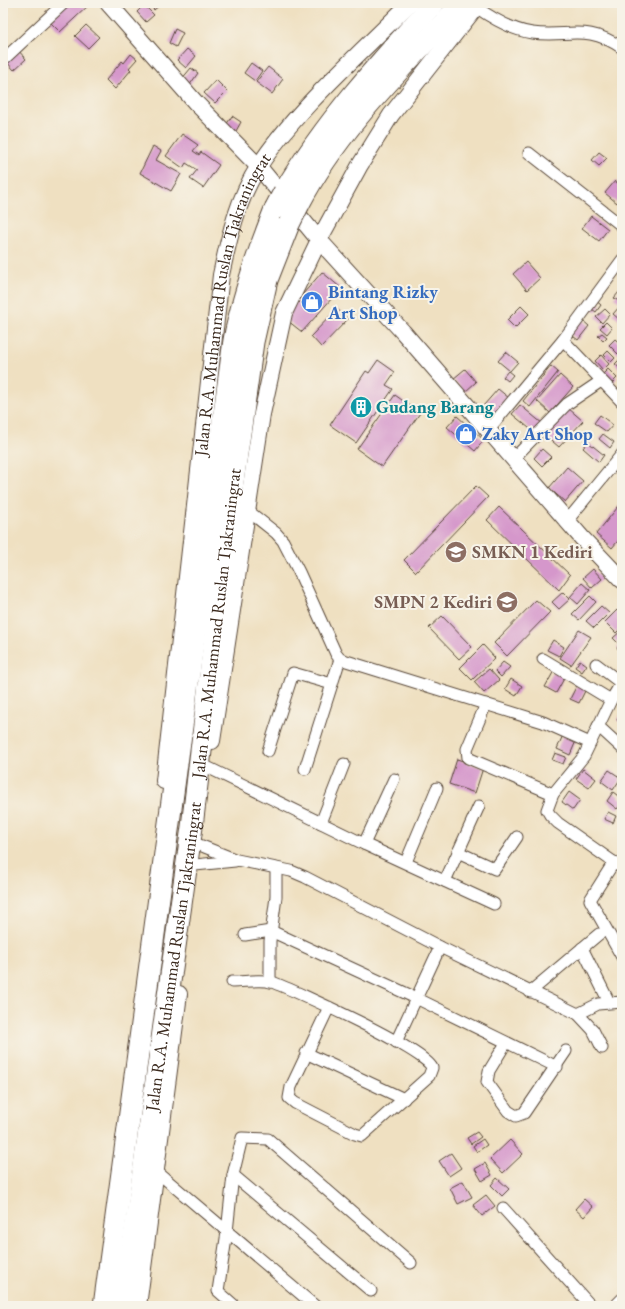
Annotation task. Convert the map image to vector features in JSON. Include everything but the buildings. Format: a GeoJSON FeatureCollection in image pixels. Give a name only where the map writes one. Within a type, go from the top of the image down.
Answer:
{"type":"FeatureCollection","features":[{"type":"Feature","properties":{"kind":"highway","name":"Jalan R.A. Muhammad Ruslan Tjakraningrat"},"geometry":{"type":"LineString","coordinates":[[124,1306],[177,923],[195,845],[193,803],[252,342],[267,280],[300,165],[332,118],[434,3]]}},
{"type":"Feature","properties":{"kind":"highway","name":"Jalan R.A. Muhammad Ruslan Tjakraningrat"},"geometry":{"type":"LineString","coordinates":[[104,1306],[169,836],[172,803],[234,340],[250,275],[287,207],[315,175],[349,128],[472,4]]}},
{"type":"Feature","properties":{"kind":"highway"},"geometry":{"type":"LineString","coordinates":[[166,764],[172,803]]}},
{"type":"Feature","properties":{"kind":"highway"},"geometry":{"type":"LineString","coordinates":[[193,803],[206,770]]}},
{"type":"Feature","properties":{"kind":"highway"},"geometry":{"type":"LineString","coordinates":[[155,861],[169,836]]}},
{"type":"Feature","properties":{"kind":"street"},"geometry":{"type":"LineString","coordinates":[[3,60],[64,3]]}},
{"type":"Feature","properties":{"kind":"street"},"geometry":{"type":"LineString","coordinates":[[108,3],[206,114],[259,167],[319,240],[403,332],[567,521],[622,580]]}},
{"type":"Feature","properties":{"kind":"street","name":"Jalan R.A. Muhammad Ruslan Tjakraningrat"},"geometry":{"type":"LineString","coordinates":[[94,1306],[155,861],[221,274],[232,228],[246,191],[259,167],[281,136],[321,92],[410,3]]}},
{"type":"Feature","properties":{"kind":"street"},"geometry":{"type":"LineString","coordinates":[[472,4],[492,18],[521,30],[533,33],[588,33],[613,42],[622,48]]}},
{"type":"Feature","properties":{"kind":"street","name":"Jalan R.A. Muhammad Ruslan Tjakraningrat"},"geometry":{"type":"LineString","coordinates":[[138,1306],[156,1171],[195,845],[262,414],[279,330],[290,298],[319,240],[360,165],[391,115],[472,4]]}},
{"type":"Feature","properties":{"kind":"street"},"geometry":{"type":"LineString","coordinates":[[529,153],[622,226]]}},
{"type":"Feature","properties":{"kind":"street"},"geometry":{"type":"LineString","coordinates":[[488,430],[563,340],[622,260]]}},
{"type":"Feature","properties":{"kind":"street"},"geometry":{"type":"LineString","coordinates":[[563,340],[622,402]]}},
{"type":"Feature","properties":{"kind":"street"},"geometry":{"type":"LineString","coordinates":[[513,459],[567,404],[601,381]]}},
{"type":"Feature","properties":{"kind":"street"},"geometry":{"type":"LineString","coordinates":[[567,521],[622,454]]}},
{"type":"Feature","properties":{"kind":"street"},"geometry":{"type":"LineString","coordinates":[[247,510],[276,533],[283,541],[299,572],[336,654],[340,659],[543,722],[590,743]]}},
{"type":"Feature","properties":{"kind":"street"},"geometry":{"type":"LineString","coordinates":[[305,769],[340,659]]}},
{"type":"Feature","properties":{"kind":"street"},"geometry":{"type":"LineString","coordinates":[[543,659],[611,700]]}},
{"type":"Feature","properties":{"kind":"street"},"geometry":{"type":"LineString","coordinates":[[596,664],[622,682],[611,700],[580,761],[554,794],[548,807],[550,815],[618,865],[590,900],[622,957]]}},
{"type":"Feature","properties":{"kind":"street"},"geometry":{"type":"LineString","coordinates":[[268,751],[294,673],[332,684]]}},
{"type":"Feature","properties":{"kind":"street"},"geometry":{"type":"LineString","coordinates":[[486,704],[467,749],[468,758],[472,761],[554,794]]}},
{"type":"Feature","properties":{"kind":"street"},"geometry":{"type":"LineString","coordinates":[[598,726],[622,748]]}},
{"type":"Feature","properties":{"kind":"street"},"geometry":{"type":"LineString","coordinates":[[321,823],[344,764]]}},
{"type":"Feature","properties":{"kind":"street"},"geometry":{"type":"LineString","coordinates":[[206,770],[494,904]]}},
{"type":"Feature","properties":{"kind":"street"},"geometry":{"type":"LineString","coordinates":[[364,844],[394,779]]}},
{"type":"Feature","properties":{"kind":"street"},"geometry":{"type":"LineString","coordinates":[[406,862],[437,788]]}},
{"type":"Feature","properties":{"kind":"street"},"geometry":{"type":"LineString","coordinates":[[445,881],[479,806]]}},
{"type":"Feature","properties":{"kind":"street"},"geometry":{"type":"LineString","coordinates":[[458,852],[495,869],[517,837]]}},
{"type":"Feature","properties":{"kind":"street"},"geometry":{"type":"LineString","coordinates":[[195,845],[237,860],[291,871],[322,885],[440,947],[578,1014],[593,1030],[602,1048]]}},
{"type":"Feature","properties":{"kind":"street"},"geometry":{"type":"LineString","coordinates":[[195,845],[237,860]]}},
{"type":"Feature","properties":{"kind":"street"},"geometry":{"type":"LineString","coordinates":[[270,982],[271,931],[276,897],[276,868]]}},
{"type":"Feature","properties":{"kind":"street"},"geometry":{"type":"LineString","coordinates":[[245,934],[271,931],[416,998],[556,1067]]}},
{"type":"Feature","properties":{"kind":"street"},"geometry":{"type":"LineString","coordinates":[[530,992],[599,934]]}},
{"type":"Feature","properties":{"kind":"street"},"geometry":{"type":"LineString","coordinates":[[396,1042],[440,947]]}},
{"type":"Feature","properties":{"kind":"street"},"geometry":{"type":"LineString","coordinates":[[582,948],[609,1002]]}},
{"type":"Feature","properties":{"kind":"street"},"geometry":{"type":"LineString","coordinates":[[232,982],[270,982],[329,1007],[396,1042],[425,1058],[429,1062],[432,1068],[429,1076],[362,1136],[355,1134],[295,1103],[289,1098],[291,1087],[329,1007]]}},
{"type":"Feature","properties":{"kind":"street"},"geometry":{"type":"LineString","coordinates":[[578,1014],[591,1007],[609,1002],[622,1002]]}},
{"type":"Feature","properties":{"kind":"street"},"geometry":{"type":"LineString","coordinates":[[506,1043],[489,1071],[487,1082],[508,1111],[513,1115],[518,1116],[524,1113],[566,1051]]}},
{"type":"Feature","properties":{"kind":"street"},"geometry":{"type":"LineString","coordinates":[[306,1053],[404,1099]]}},
{"type":"Feature","properties":{"kind":"street"},"geometry":{"type":"LineString","coordinates":[[235,1306],[218,1291],[227,1232],[233,1175],[242,1138],[268,1139],[411,1263]]}},
{"type":"Feature","properties":{"kind":"street"},"geometry":{"type":"LineString","coordinates":[[156,1171],[314,1306]]}},
{"type":"Feature","properties":{"kind":"street"},"geometry":{"type":"LineString","coordinates":[[233,1175],[371,1291]]}},
{"type":"Feature","properties":{"kind":"street"},"geometry":{"type":"LineString","coordinates":[[504,1208],[591,1306]]}},
{"type":"Feature","properties":{"kind":"street"},"geometry":{"type":"LineString","coordinates":[[615,1306],[622,1299]]}},
{"type":"Feature","properties":{"kind":"place","name":"Bintang Rizky Art Shop"},"geometry":{"type":"Point","coordinates":[312,302]}},
{"type":"Feature","properties":{"kind":"place","name":"Gudang Barang"},"geometry":{"type":"Point","coordinates":[361,407]}},
{"type":"Feature","properties":{"kind":"place","name":"Zaky Art Shop"},"geometry":{"type":"Point","coordinates":[466,434]}},
{"type":"Feature","properties":{"kind":"place","name":"SMKN 1 Kediri"},"geometry":{"type":"Point","coordinates":[456,552]}},
{"type":"Feature","properties":{"kind":"place","name":"SMPN 2 Kediri"},"geometry":{"type":"Point","coordinates":[507,602]}}]}
